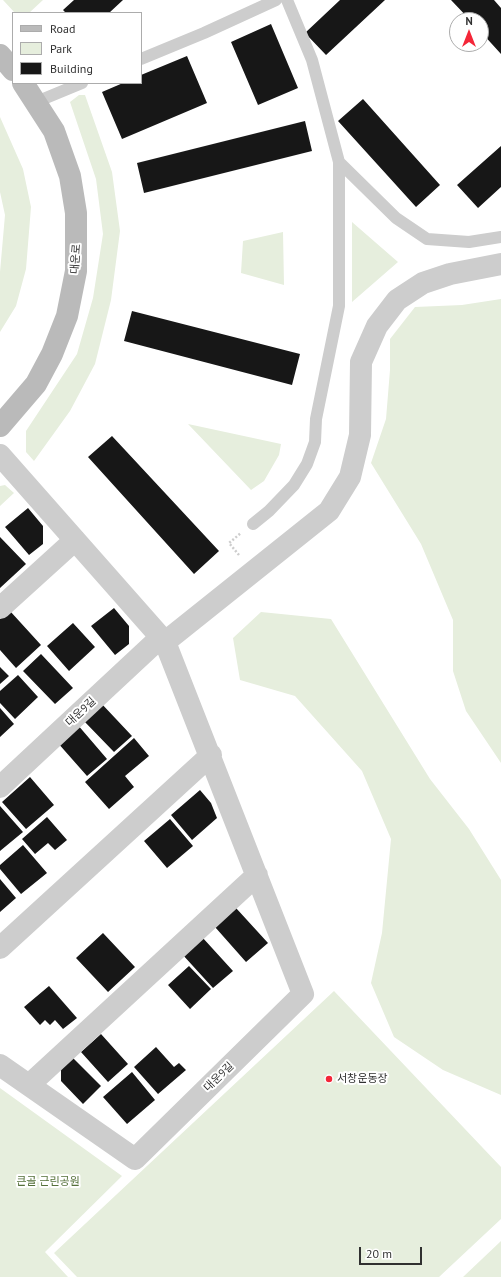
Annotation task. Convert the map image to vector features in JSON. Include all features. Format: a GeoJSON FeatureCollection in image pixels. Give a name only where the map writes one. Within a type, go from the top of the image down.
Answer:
{"type":"FeatureCollection","features":[{"type":"Feature","properties":{"kind":"street"},"geometry":{"type":"LineString","coordinates":[[0,55],[12,69]]}},
{"type":"Feature","properties":{"kind":"street","name":"대운로"},"geometry":{"type":"LineString","coordinates":[[0,426],[36,384],[52,354],[67,316],[76,271],[76,213],[70,176],[54,131],[23,84]]}},
{"type":"Feature","properties":{"kind":"street"},"geometry":{"type":"LineString","coordinates":[[163,640],[253,572],[329,511],[350,477],[360,434],[362,362],[377,326],[397,300],[423,283],[450,274],[501,264]]}},
{"type":"Feature","properties":{"kind":"street","name":"대운9길"},"geometry":{"type":"LineString","coordinates":[[0,455],[163,640],[211,755],[303,994],[135,1159],[0,1065]]}},
{"type":"Feature","properties":{"kind":"street"},"geometry":{"type":"LineString","coordinates":[[0,608],[74,540]]}},
{"type":"Feature","properties":{"kind":"street","name":"대운9길"},"geometry":{"type":"LineString","coordinates":[[0,787],[163,640]]}},
{"type":"Feature","properties":{"kind":"street"},"geometry":{"type":"LineString","coordinates":[[0,948],[211,755]]}},
{"type":"Feature","properties":{"kind":"street"},"geometry":{"type":"LineString","coordinates":[[29,1085],[257,875]]}},
{"type":"Feature","properties":{"kind":"lane"},"geometry":{"type":"LineString","coordinates":[[142,59],[204,33],[276,0]]}},
{"type":"Feature","properties":{"kind":"lane"},"geometry":{"type":"LineString","coordinates":[[252,524],[269,511],[294,485],[307,464],[315,442],[316,419],[338,306],[339,162],[312,60],[287,0]]}},
{"type":"Feature","properties":{"kind":"lane"},"geometry":{"type":"LineString","coordinates":[[36,102],[80,84]]}},
{"type":"Feature","properties":{"kind":"lane"},"geometry":{"type":"LineString","coordinates":[[339,162],[396,218],[427,239],[469,242],[501,237]]}},
{"type":"Feature","properties":{"kind":"path"},"geometry":{"type":"LineString","coordinates":[[252,524],[229,543],[253,572]]}},
{"type":"Feature","properties":{"kind":"green space"},"geometry":{"type":"Polygon","coordinates":[[[3,0],[43,0],[30,12],[14,12],[3,0]]]}},
{"type":"Feature","properties":{"kind":"green space"},"geometry":{"type":"Polygon","coordinates":[[[79,95],[85,95],[112,172],[120,231],[111,300],[95,364],[70,411],[34,461],[26,452],[26,431],[77,354],[93,298],[103,234],[96,179],[70,102],[79,95]]]}},
{"type":"Feature","properties":{"kind":"green space"},"geometry":{"type":"Polygon","coordinates":[[[0,117],[23,169],[31,207],[26,269],[16,306],[0,332],[0,272],[5,215],[0,192],[0,117]]]}},
{"type":"Feature","properties":{"kind":"green space"},"geometry":{"type":"Polygon","coordinates":[[[352,222],[398,262],[352,302],[352,222]]]}},
{"type":"Feature","properties":{"kind":"green space"},"geometry":{"type":"Polygon","coordinates":[[[283,232],[284,285],[241,273],[243,241],[283,232]]]}},
{"type":"Feature","properties":{"kind":"green space"},"geometry":{"type":"Polygon","coordinates":[[[501,299],[501,763],[466,711],[453,671],[453,620],[421,544],[371,463],[386,419],[390,370],[390,339],[415,307],[462,305],[501,299]]]}},
{"type":"Feature","properties":{"kind":"green space"},"geometry":{"type":"Polygon","coordinates":[[[188,424],[281,444],[279,455],[264,481],[251,490],[188,424]]]}},
{"type":"Feature","properties":{"kind":"green space"},"geometry":{"type":"Polygon","coordinates":[[[5,485],[14,493],[0,506],[0,486],[5,485]]]}},
{"type":"Feature","properties":{"kind":"green space"},"geometry":{"type":"Polygon","coordinates":[[[261,612],[331,619],[430,779],[469,829],[501,880],[501,1095],[443,1070],[394,1037],[371,983],[382,933],[391,839],[362,771],[295,696],[240,680],[233,638],[261,612]]]}},
{"type":"Feature","properties":{"kind":"green space","name":"서창운동장"},"geometry":{"type":"Polygon","coordinates":[[[334,991],[501,1167],[501,1219],[439,1277],[77,1277],[54,1253],[334,991]]]}},
{"type":"Feature","properties":{"kind":"green space","name":"큰골 근린공원"},"geometry":{"type":"Polygon","coordinates":[[[0,1088],[122,1176],[45,1252],[68,1277],[0,1277],[0,1088]]]}},
{"type":"Feature","properties":{"kind":"green space"},"geometry":{"type":"Polygon","coordinates":[[[501,1241],[501,1277],[463,1277],[501,1241]]]}},
{"type":"Feature","properties":{"kind":"building"},"geometry":{"type":"Polygon","coordinates":[[[74,0],[123,0],[110,12],[65,12],[63,10],[74,0]]]}},
{"type":"Feature","properties":{"kind":"building"},"geometry":{"type":"Polygon","coordinates":[[[340,0],[385,0],[326,55],[305,33],[340,0]]]}},
{"type":"Feature","properties":{"kind":"building"},"geometry":{"type":"Polygon","coordinates":[[[451,0],[494,0],[501,8],[501,54],[489,41],[489,12],[462,12],[451,0]]]}},
{"type":"Feature","properties":{"kind":"building"},"geometry":{"type":"Polygon","coordinates":[[[271,24],[298,88],[258,105],[231,42],[271,24]]]}},
{"type":"Feature","properties":{"kind":"building"},"geometry":{"type":"Polygon","coordinates":[[[187,56],[207,103],[122,139],[102,92],[121,84],[142,84],[142,75],[187,56]]]}},
{"type":"Feature","properties":{"kind":"building"},"geometry":{"type":"Polygon","coordinates":[[[363,99],[440,185],[416,207],[338,121],[363,99]]]}},
{"type":"Feature","properties":{"kind":"building"},"geometry":{"type":"Polygon","coordinates":[[[305,121],[312,151],[144,193],[137,163],[305,121]]]}},
{"type":"Feature","properties":{"kind":"building"},"geometry":{"type":"Polygon","coordinates":[[[501,146],[501,187],[478,208],[457,185],[501,146]]]}},
{"type":"Feature","properties":{"kind":"building"},"geometry":{"type":"Polygon","coordinates":[[[132,311],[300,354],[292,385],[124,341],[132,311]]]}},
{"type":"Feature","properties":{"kind":"building"},"geometry":{"type":"Polygon","coordinates":[[[112,436],[219,551],[194,574],[88,457],[112,436]]]}},
{"type":"Feature","properties":{"kind":"building"},"geometry":{"type":"Polygon","coordinates":[[[28,508],[43,526],[43,544],[29,555],[5,527],[28,508]]]}},
{"type":"Feature","properties":{"kind":"building"},"geometry":{"type":"Polygon","coordinates":[[[0,537],[26,564],[0,588],[0,537]]]}},
{"type":"Feature","properties":{"kind":"building"},"geometry":{"type":"Polygon","coordinates":[[[114,608],[129,626],[129,644],[115,655],[91,626],[114,608]]]}},
{"type":"Feature","properties":{"kind":"building"},"geometry":{"type":"Polygon","coordinates":[[[10,611],[41,645],[16,668],[0,650],[0,619],[10,611]]]}},
{"type":"Feature","properties":{"kind":"building"},"geometry":{"type":"Polygon","coordinates":[[[73,623],[95,647],[69,671],[47,646],[73,623]]]}},
{"type":"Feature","properties":{"kind":"building"},"geometry":{"type":"Polygon","coordinates":[[[41,654],[73,688],[55,704],[23,671],[41,654]]]}},
{"type":"Feature","properties":{"kind":"building"},"geometry":{"type":"Polygon","coordinates":[[[0,667],[9,676],[0,684],[0,667]]]}},
{"type":"Feature","properties":{"kind":"building"},"geometry":{"type":"Polygon","coordinates":[[[18,675],[38,697],[15,719],[0,703],[0,691],[18,675]]]}},
{"type":"Feature","properties":{"kind":"building"},"geometry":{"type":"Polygon","coordinates":[[[100,702],[132,736],[114,752],[82,719],[100,702]]]}},
{"type":"Feature","properties":{"kind":"building"},"geometry":{"type":"Polygon","coordinates":[[[0,708],[14,724],[0,737],[0,708]]]}},
{"type":"Feature","properties":{"kind":"building"},"geometry":{"type":"Polygon","coordinates":[[[77,724],[107,759],[87,776],[57,742],[77,724]]]}},
{"type":"Feature","properties":{"kind":"building"},"geometry":{"type":"Polygon","coordinates":[[[134,738],[149,756],[125,776],[134,787],[109,809],[85,782],[134,738]]]}},
{"type":"Feature","properties":{"kind":"building"},"geometry":{"type":"Polygon","coordinates":[[[30,777],[54,805],[26,829],[2,802],[30,777]]]}},
{"type":"Feature","properties":{"kind":"building"},"geometry":{"type":"Polygon","coordinates":[[[200,790],[211,803],[217,818],[192,840],[171,815],[200,790]]]}},
{"type":"Feature","properties":{"kind":"building"},"geometry":{"type":"Polygon","coordinates":[[[0,806],[23,832],[0,851],[0,806]]]}},
{"type":"Feature","properties":{"kind":"building"},"geometry":{"type":"Polygon","coordinates":[[[47,817],[67,840],[55,850],[48,843],[35,854],[22,839],[47,817]]]}},
{"type":"Feature","properties":{"kind":"building"},"geometry":{"type":"Polygon","coordinates":[[[170,819],[193,846],[167,868],[144,841],[170,819]]]}},
{"type":"Feature","properties":{"kind":"building"},"geometry":{"type":"Polygon","coordinates":[[[23,845],[47,873],[21,894],[0,869],[0,865],[23,845]]]}},
{"type":"Feature","properties":{"kind":"building"},"geometry":{"type":"Polygon","coordinates":[[[0,879],[16,898],[0,912],[0,879]]]}},
{"type":"Feature","properties":{"kind":"building"},"geometry":{"type":"Polygon","coordinates":[[[236,908],[268,943],[246,962],[215,927],[236,908]]]}},
{"type":"Feature","properties":{"kind":"building"},"geometry":{"type":"Polygon","coordinates":[[[103,933],[135,967],[108,992],[76,958],[103,933]]]}},
{"type":"Feature","properties":{"kind":"building"},"geometry":{"type":"Polygon","coordinates":[[[202,937],[233,971],[213,988],[182,954],[202,937]]]}},
{"type":"Feature","properties":{"kind":"building"},"geometry":{"type":"Polygon","coordinates":[[[189,966],[211,989],[190,1009],[168,985],[189,966]]]}},
{"type":"Feature","properties":{"kind":"building"},"geometry":{"type":"Polygon","coordinates":[[[49,986],[77,1018],[63,1029],[55,1020],[50,1025],[45,1020],[40,1025],[24,1007],[49,986]]]}},
{"type":"Feature","properties":{"kind":"building"},"geometry":{"type":"Polygon","coordinates":[[[101,1034],[128,1064],[108,1082],[81,1052],[101,1034]]]}},
{"type":"Feature","properties":{"kind":"building"},"geometry":{"type":"Polygon","coordinates":[[[156,1047],[174,1067],[179,1063],[186,1070],[158,1094],[134,1067],[156,1047]]]}},
{"type":"Feature","properties":{"kind":"building"},"geometry":{"type":"Polygon","coordinates":[[[73,1058],[101,1086],[83,1104],[61,1081],[61,1069],[73,1058]]]}},
{"type":"Feature","properties":{"kind":"building"},"geometry":{"type":"Polygon","coordinates":[[[132,1072],[155,1100],[127,1124],[103,1097],[132,1072]]]}},
{"type":"Feature","properties":{"kind":"place","name":"서창운동장"},"geometry":{"type":"Point","coordinates":[329,1079]}}]}
